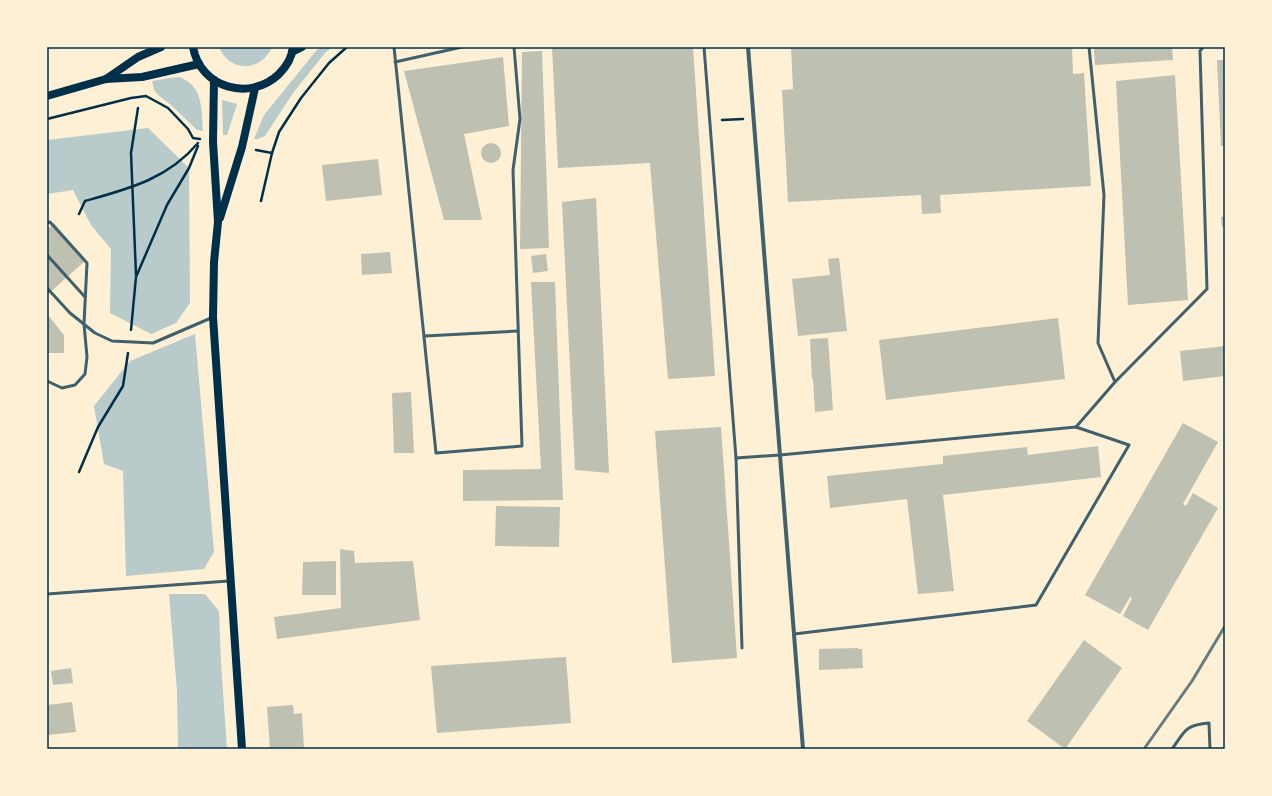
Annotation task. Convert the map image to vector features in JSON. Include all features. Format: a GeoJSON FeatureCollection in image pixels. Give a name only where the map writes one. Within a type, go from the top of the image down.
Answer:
{"type":"FeatureCollection","features":[{"type":"Feature","properties":{"kind":"main road"},"geometry":{"type":"LineString","coordinates":[[106,79],[138,57],[161,47]]}},
{"type":"Feature","properties":{"kind":"main road"},"geometry":{"type":"LineString","coordinates":[[193,47],[199,64],[205,73],[214,80],[233,89],[254,88],[271,81],[284,68],[292,50],[302,47]]}},
{"type":"Feature","properties":{"kind":"main road"},"geometry":{"type":"LineString","coordinates":[[47,96],[106,79],[142,77],[199,64]]}},
{"type":"Feature","properties":{"kind":"main road"},"geometry":{"type":"LineString","coordinates":[[214,80],[212,142],[218,222],[214,262],[213,317],[242,749]]}},
{"type":"Feature","properties":{"kind":"main road"},"geometry":{"type":"LineString","coordinates":[[218,222],[242,147],[254,88]]}},
{"type":"Feature","properties":{"kind":"street"},"geometry":{"type":"LineString","coordinates":[[748,47],[803,749]]}},
{"type":"Feature","properties":{"kind":"lane"},"geometry":{"type":"LineString","coordinates":[[394,47],[436,453],[522,446],[513,170],[520,119],[514,47]]}},
{"type":"Feature","properties":{"kind":"lane"},"geometry":{"type":"LineString","coordinates":[[395,62],[462,47]]}},
{"type":"Feature","properties":{"kind":"lane"},"geometry":{"type":"LineString","coordinates":[[704,47],[736,458],[742,648]]}},
{"type":"Feature","properties":{"kind":"lane"},"geometry":{"type":"LineString","coordinates":[[1089,47],[1104,195],[1098,343],[1114,382]]}},
{"type":"Feature","properties":{"kind":"lane"},"geometry":{"type":"LineString","coordinates":[[1076,427],[1114,382],[1207,289],[1200,51],[1203,47]]}},
{"type":"Feature","properties":{"kind":"lane"},"geometry":{"type":"LineString","coordinates":[[47,223],[50,222],[87,263],[84,324],[87,357],[85,374],[75,384],[62,388],[47,381]]}},
{"type":"Feature","properties":{"kind":"lane"},"geometry":{"type":"LineString","coordinates":[[47,255],[85,297]]}},
{"type":"Feature","properties":{"kind":"lane"},"geometry":{"type":"LineString","coordinates":[[47,288],[70,312],[95,333],[112,341],[153,343],[213,317]]}},
{"type":"Feature","properties":{"kind":"lane"},"geometry":{"type":"LineString","coordinates":[[424,336],[518,331]]}},
{"type":"Feature","properties":{"kind":"lane"},"geometry":{"type":"LineString","coordinates":[[736,458],[780,456],[1076,427],[1129,445],[1036,605],[794,634]]}},
{"type":"Feature","properties":{"kind":"lane"},"geometry":{"type":"LineString","coordinates":[[47,594],[231,581]]}},
{"type":"Feature","properties":{"kind":"lane"},"geometry":{"type":"LineString","coordinates":[[1172,749],[1186,729],[1196,724],[1209,723],[1210,749]]}},
{"type":"Feature","properties":{"kind":"path"},"geometry":{"type":"LineString","coordinates":[[261,202],[272,153],[279,132],[301,98],[329,63],[347,47]]}},
{"type":"Feature","properties":{"kind":"path"},"geometry":{"type":"LineString","coordinates":[[47,119],[131,98],[146,96],[168,108],[188,129],[193,138]]}},
{"type":"Feature","properties":{"kind":"path"},"geometry":{"type":"LineString","coordinates":[[79,472],[98,427],[123,386],[130,342],[136,277],[131,153],[138,108]]}},
{"type":"Feature","properties":{"kind":"path"},"geometry":{"type":"LineString","coordinates":[[709,121],[754,118]]}},
{"type":"Feature","properties":{"kind":"path"},"geometry":{"type":"LineString","coordinates":[[79,214],[85,201],[132,188],[165,173],[190,152],[201,140],[189,168],[167,205],[136,277]]}},
{"type":"Feature","properties":{"kind":"shaded area"},"geometry":{"type":"Polygon","coordinates":[[[219,47],[272,47],[261,61],[253,65],[246,66],[238,65],[230,61],[219,47]]]}},
{"type":"Feature","properties":{"kind":"shaded area"},"geometry":{"type":"Polygon","coordinates":[[[321,47],[332,47],[325,53],[293,93],[265,136],[254,139],[264,115],[316,51],[321,47]]]}},
{"type":"Feature","properties":{"kind":"shaded area"},"geometry":{"type":"Polygon","coordinates":[[[179,77],[193,86],[197,92],[200,99],[203,131],[197,130],[154,90],[152,81],[179,77]]]}},
{"type":"Feature","properties":{"kind":"shaded area"},"geometry":{"type":"Polygon","coordinates":[[[222,100],[237,104],[227,135],[223,135],[222,100]]]}},
{"type":"Feature","properties":{"kind":"shaded area"},"geometry":{"type":"Polygon","coordinates":[[[148,128],[189,168],[190,303],[176,323],[151,334],[110,313],[111,249],[91,225],[73,190],[47,194],[47,140],[148,128]]]}},
{"type":"Feature","properties":{"kind":"shaded area"},"geometry":{"type":"Polygon","coordinates":[[[195,334],[214,552],[204,569],[126,576],[123,471],[104,464],[94,406],[130,361],[195,334]]]}},
{"type":"Feature","properties":{"kind":"shaded area"},"geometry":{"type":"Polygon","coordinates":[[[169,594],[205,594],[219,611],[227,749],[178,749],[177,691],[169,594]]]}},
{"type":"Feature","properties":{"kind":"building"},"geometry":{"type":"Polygon","coordinates":[[[552,47],[693,47],[715,376],[668,379],[650,163],[558,168],[552,47]]]}},
{"type":"Feature","properties":{"kind":"building"},"geometry":{"type":"Polygon","coordinates":[[[791,47],[1072,47],[1073,74],[1084,73],[1091,186],[940,195],[941,213],[922,214],[921,195],[788,202],[782,90],[793,89],[791,47]]]}},
{"type":"Feature","properties":{"kind":"building"},"geometry":{"type":"Polygon","coordinates":[[[1094,47],[1172,47],[1173,60],[1095,65],[1094,47]]]}},
{"type":"Feature","properties":{"kind":"building"},"geometry":{"type":"Polygon","coordinates":[[[542,51],[549,248],[520,249],[522,52],[542,51]]]}},
{"type":"Feature","properties":{"kind":"building"},"geometry":{"type":"Polygon","coordinates":[[[503,57],[509,126],[464,134],[482,220],[444,220],[404,71],[503,57]]]}},
{"type":"Feature","properties":{"kind":"building"},"geometry":{"type":"Polygon","coordinates":[[[1217,60],[1225,60],[1225,146],[1221,146],[1217,60]]]}},
{"type":"Feature","properties":{"kind":"building"},"geometry":{"type":"Polygon","coordinates":[[[1175,75],[1188,300],[1128,305],[1116,81],[1175,75]]]}},
{"type":"Feature","properties":{"kind":"building"},"geometry":{"type":"Polygon","coordinates":[[[491,143],[498,146],[501,153],[498,160],[491,163],[484,160],[481,153],[484,146],[491,143]]]}},
{"type":"Feature","properties":{"kind":"building"},"geometry":{"type":"Polygon","coordinates":[[[378,159],[382,195],[326,201],[322,165],[378,159]]]}},
{"type":"Feature","properties":{"kind":"building"},"geometry":{"type":"Polygon","coordinates":[[[596,198],[609,473],[575,470],[562,202],[596,198]]]}},
{"type":"Feature","properties":{"kind":"building"},"geometry":{"type":"Polygon","coordinates":[[[1225,216],[1225,227],[1222,227],[1221,217],[1225,216]]]}},
{"type":"Feature","properties":{"kind":"building"},"geometry":{"type":"Polygon","coordinates":[[[54,223],[86,260],[47,295],[47,230],[54,223]]]}},
{"type":"Feature","properties":{"kind":"building"},"geometry":{"type":"Polygon","coordinates":[[[390,252],[392,273],[362,275],[361,254],[390,252]]]}},
{"type":"Feature","properties":{"kind":"building"},"geometry":{"type":"Polygon","coordinates":[[[546,254],[548,271],[533,273],[531,256],[546,254]]]}},
{"type":"Feature","properties":{"kind":"building"},"geometry":{"type":"Polygon","coordinates":[[[839,258],[847,331],[798,336],[792,279],[830,275],[828,259],[839,258]]]}},
{"type":"Feature","properties":{"kind":"building"},"geometry":{"type":"Polygon","coordinates":[[[531,282],[555,282],[563,500],[463,501],[463,470],[541,469],[531,282]]]}},
{"type":"Feature","properties":{"kind":"building"},"geometry":{"type":"Polygon","coordinates":[[[47,314],[64,335],[64,353],[47,353],[47,314]]]}},
{"type":"Feature","properties":{"kind":"building"},"geometry":{"type":"Polygon","coordinates":[[[1058,318],[1065,379],[886,400],[879,340],[1058,318]]]}},
{"type":"Feature","properties":{"kind":"building"},"geometry":{"type":"Polygon","coordinates":[[[828,338],[833,410],[815,412],[810,339],[828,338]]]}},
{"type":"Feature","properties":{"kind":"building"},"geometry":{"type":"Polygon","coordinates":[[[1225,346],[1225,376],[1183,381],[1180,351],[1225,346]]]}},
{"type":"Feature","properties":{"kind":"building"},"geometry":{"type":"Polygon","coordinates":[[[411,392],[414,453],[394,453],[392,393],[411,392]]]}},
{"type":"Feature","properties":{"kind":"building"},"geometry":{"type":"Polygon","coordinates":[[[1183,423],[1218,442],[1183,504],[1186,506],[1193,493],[1218,508],[1148,630],[1123,616],[1132,598],[1130,597],[1120,614],[1085,595],[1183,423]]]}},
{"type":"Feature","properties":{"kind":"building"},"geometry":{"type":"Polygon","coordinates":[[[721,427],[737,658],[672,663],[655,431],[721,427]]]}},
{"type":"Feature","properties":{"kind":"building"},"geometry":{"type":"Polygon","coordinates":[[[1098,446],[1101,477],[943,495],[954,591],[918,594],[907,499],[830,508],[827,476],[943,464],[943,456],[1027,447],[1028,455],[1098,446]]]}},
{"type":"Feature","properties":{"kind":"building"},"geometry":{"type":"Polygon","coordinates":[[[496,506],[560,507],[559,547],[495,546],[496,506]]]}},
{"type":"Feature","properties":{"kind":"building"},"geometry":{"type":"Polygon","coordinates":[[[340,549],[354,551],[355,563],[413,561],[420,620],[277,639],[274,617],[341,608],[340,549]]]}},
{"type":"Feature","properties":{"kind":"building"},"geometry":{"type":"Polygon","coordinates":[[[336,561],[336,595],[302,595],[303,562],[336,561]]]}},
{"type":"Feature","properties":{"kind":"building"},"geometry":{"type":"Polygon","coordinates":[[[1084,640],[1122,668],[1065,749],[1027,721],[1084,640]]]}},
{"type":"Feature","properties":{"kind":"building"},"geometry":{"type":"Polygon","coordinates":[[[819,649],[862,649],[863,668],[819,670],[819,649]]]}},
{"type":"Feature","properties":{"kind":"building"},"geometry":{"type":"Polygon","coordinates":[[[566,657],[571,723],[437,733],[431,666],[566,657]]]}},
{"type":"Feature","properties":{"kind":"building"},"geometry":{"type":"Polygon","coordinates":[[[71,668],[73,683],[53,685],[51,671],[71,668]]]}},
{"type":"Feature","properties":{"kind":"building"},"geometry":{"type":"Polygon","coordinates":[[[72,702],[76,732],[47,735],[47,705],[72,702]]]}},
{"type":"Feature","properties":{"kind":"building"},"geometry":{"type":"Polygon","coordinates":[[[293,705],[294,714],[302,713],[304,749],[270,749],[267,707],[293,705]]]}},
{"type":"Feature","properties":{"kind":"railway"},"geometry":{"type":"LineString","coordinates":[[1144,749],[1192,681],[1225,626]]}}]}
